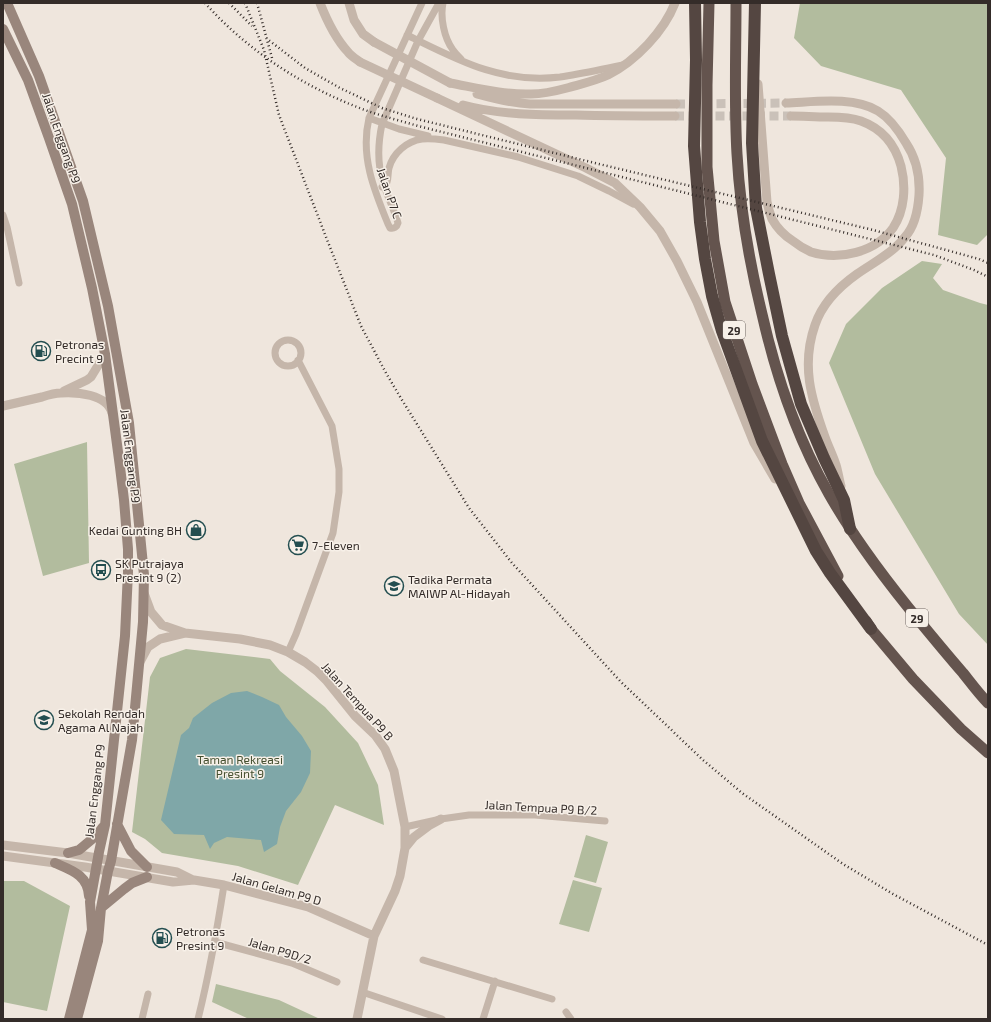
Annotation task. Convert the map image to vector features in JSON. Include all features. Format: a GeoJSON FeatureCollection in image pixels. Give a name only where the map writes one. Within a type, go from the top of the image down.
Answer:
{"type":"FeatureCollection","features":[{"type":"Feature","properties":{"kind":"highway"},"geometry":{"type":"LineString","coordinates":[[695,3],[696,60],[694,146],[700,222],[712,296],[722,331],[762,440],[816,551],[830,573],[871,629]]}},
{"type":"Feature","properties":{"kind":"highway","name":"29"},"geometry":{"type":"LineString","coordinates":[[709,3],[707,167],[714,241],[725,302],[752,384],[782,464],[799,503],[837,575],[871,629],[913,679],[960,729],[988,753]]}},
{"type":"Feature","properties":{"kind":"highway","name":"29"},"geometry":{"type":"LineString","coordinates":[[736,3],[737,154],[745,233],[756,289],[782,389],[811,459],[828,493],[850,530],[898,595],[988,703]]}},
{"type":"Feature","properties":{"kind":"highway"},"geometry":{"type":"LineString","coordinates":[[755,3],[752,143],[756,208],[782,336],[801,404],[844,500],[850,530]]}},
{"type":"Feature","properties":{"kind":"main road","name":"Jalan Enggang P9"},"geometry":{"type":"LineString","coordinates":[[7,3],[39,76],[83,201],[108,306],[129,423],[144,575],[143,622],[132,740],[110,866],[101,908],[98,940],[77,1019]]}},
{"type":"Feature","properties":{"kind":"main road","name":"Jalan Enggang P9"},"geometry":{"type":"LineString","coordinates":[[3,29],[28,80],[72,204],[92,288],[105,354],[124,500],[128,549],[125,636],[105,825],[97,858],[90,902],[92,930],[69,1019]]}},
{"type":"Feature","properties":{"kind":"main road"},"geometry":{"type":"LineString","coordinates":[[101,908],[124,888],[147,872],[131,851],[117,824]]}},
{"type":"Feature","properties":{"kind":"main road"},"geometry":{"type":"LineString","coordinates":[[68,853],[79,850],[105,825]]}},
{"type":"Feature","properties":{"kind":"main road"},"geometry":{"type":"LineString","coordinates":[[55,863],[78,873],[86,884],[90,902]]}},
{"type":"Feature","properties":{"kind":"street"},"geometry":{"type":"LineString","coordinates":[[320,3],[335,35],[348,53],[360,62],[615,183],[640,207],[660,231],[677,261],[697,302],[754,443],[816,551]]}},
{"type":"Feature","properties":{"kind":"street"},"geometry":{"type":"LineString","coordinates":[[326,18],[328,3]]}},
{"type":"Feature","properties":{"kind":"street"},"geometry":{"type":"LineString","coordinates":[[349,3],[354,20],[364,34],[374,42],[450,83],[477,94],[515,103],[530,104],[676,104]]}},
{"type":"Feature","properties":{"kind":"street","name":"Jalan P7 C"},"geometry":{"type":"LineString","coordinates":[[422,3],[369,118],[366,129],[367,160],[374,189],[390,228],[396,227],[398,223],[384,187],[380,172],[379,135],[382,124],[418,41],[439,3]]}},
{"type":"Feature","properties":{"kind":"street"},"geometry":{"type":"LineString","coordinates":[[443,3],[444,30],[448,41],[453,50],[461,59],[470,65]]}},
{"type":"Feature","properties":{"kind":"street"},"geometry":{"type":"LineString","coordinates":[[450,83],[490,91],[532,94],[554,91],[592,81],[608,75],[626,64],[640,52],[666,22],[676,3]]}},
{"type":"Feature","properties":{"kind":"street"},"geometry":{"type":"LineString","coordinates":[[407,36],[470,65],[504,75],[538,78],[560,77],[626,64]]}},
{"type":"Feature","properties":{"kind":"street"},"geometry":{"type":"LineString","coordinates":[[755,36],[766,202],[772,219],[780,230],[800,247],[823,255],[857,252],[877,243],[894,227],[899,217],[904,193],[902,169],[899,158],[888,138],[869,124],[850,118],[791,116]]}},
{"type":"Feature","properties":{"kind":"street"},"geometry":{"type":"LineString","coordinates":[[438,98],[480,110],[505,113],[549,115],[675,116]]}},
{"type":"Feature","properties":{"kind":"street"},"geometry":{"type":"LineString","coordinates":[[786,103],[851,102],[865,105],[878,111],[890,120],[908,146],[914,160],[919,185],[918,211],[913,225],[906,236],[888,254],[857,275],[831,298],[815,324],[811,340],[808,359],[810,390],[816,411],[836,465],[844,500]]}},
{"type":"Feature","properties":{"kind":"street"},"geometry":{"type":"LineString","coordinates":[[369,118],[399,129],[518,156],[578,176],[640,207]]}},
{"type":"Feature","properties":{"kind":"street"},"geometry":{"type":"LineString","coordinates":[[374,189],[384,187],[387,182],[391,162],[397,153],[412,141],[432,138],[444,140]]}},
{"type":"Feature","properties":{"kind":"street"},"geometry":{"type":"LineString","coordinates":[[3,216],[20,283]]}},
{"type":"Feature","properties":{"kind":"street"},"geometry":{"type":"LineString","coordinates":[[60,393],[91,377],[105,354]]}},
{"type":"Feature","properties":{"kind":"street"},"geometry":{"type":"LineString","coordinates":[[288,652],[333,533],[339,492],[339,469],[332,426],[298,360]]}},
{"type":"Feature","properties":{"kind":"street"},"geometry":{"type":"LineString","coordinates":[[3,406],[60,393],[82,393],[104,401],[111,408],[113,418]]}},
{"type":"Feature","properties":{"kind":"street","name":"Jalan Tempua P9 B"},"geometry":{"type":"LineString","coordinates":[[144,591],[151,612],[162,625],[185,634],[240,639],[270,645],[288,652],[318,672],[355,716],[376,735],[386,749],[394,771],[404,827],[405,848],[400,876],[395,891],[374,936],[357,1019]]}},
{"type":"Feature","properties":{"kind":"street","name":"Jalan Tempua P9 B"},"geometry":{"type":"LineString","coordinates":[[139,664],[148,647],[160,639],[185,634]]}},
{"type":"Feature","properties":{"kind":"street","name":"Jalan Tempua P9 B/2"},"geometry":{"type":"LineString","coordinates":[[404,827],[442,819],[469,816],[528,815],[605,821]]}},
{"type":"Feature","properties":{"kind":"street"},"geometry":{"type":"LineString","coordinates":[[405,848],[414,837],[430,825],[442,819]]}},
{"type":"Feature","properties":{"kind":"street","name":"Jalan Gelam P9 D"},"geometry":{"type":"LineString","coordinates":[[3,846],[68,853],[97,858],[110,866],[147,872],[177,872],[194,880],[224,885],[308,907],[374,936]]}},
{"type":"Feature","properties":{"kind":"street"},"geometry":{"type":"LineString","coordinates":[[3,856],[96,869],[110,866]]}},
{"type":"Feature","properties":{"kind":"street"},"geometry":{"type":"LineString","coordinates":[[198,1019],[215,942],[224,885]]}},
{"type":"Feature","properties":{"kind":"street","name":"Jalan P9D/2"},"geometry":{"type":"LineString","coordinates":[[215,942],[292,963],[337,982]]}},
{"type":"Feature","properties":{"kind":"street"},"geometry":{"type":"LineString","coordinates":[[423,960],[552,999]]}},
{"type":"Feature","properties":{"kind":"street"},"geometry":{"type":"LineString","coordinates":[[483,1019],[494,982]]}},
{"type":"Feature","properties":{"kind":"street"},"geometry":{"type":"LineString","coordinates":[[362,992],[442,1019]]}},
{"type":"Feature","properties":{"kind":"street"},"geometry":{"type":"LineString","coordinates":[[142,1019],[148,994]]}},
{"type":"Feature","properties":{"kind":"street"},"geometry":{"type":"LineString","coordinates":[[566,1012],[571,1019]]}},
{"type":"Feature","properties":{"kind":"green space"},"geometry":{"type":"Polygon","coordinates":[[[800,3],[988,3],[988,234],[977,245],[938,235],[946,158],[901,90],[821,66],[794,38],[800,3]]]}},
{"type":"Feature","properties":{"kind":"green space"},"geometry":{"type":"Polygon","coordinates":[[[922,261],[942,264],[933,278],[943,290],[988,305],[988,645],[959,614],[875,474],[829,363],[846,324],[882,288],[922,261]]]}},
{"type":"Feature","properties":{"kind":"green space"},"geometry":{"type":"Polygon","coordinates":[[[87,442],[89,563],[43,576],[14,464],[87,442]]]}},
{"type":"Feature","properties":{"kind":"green space","name":"Taman Rekreasi Presint 9"},"geometry":{"type":"Polygon","coordinates":[[[186,649],[270,659],[280,671],[325,707],[358,743],[378,785],[384,825],[335,805],[298,885],[238,866],[162,853],[145,839],[132,832],[150,677],[160,658],[186,649]]]}},
{"type":"Feature","properties":{"kind":"green space"},"geometry":{"type":"Polygon","coordinates":[[[586,835],[608,842],[596,883],[574,877],[586,835]]]}},
{"type":"Feature","properties":{"kind":"green space"},"geometry":{"type":"Polygon","coordinates":[[[573,880],[602,888],[589,932],[559,924],[573,880]]]}},
{"type":"Feature","properties":{"kind":"green space"},"geometry":{"type":"Polygon","coordinates":[[[3,881],[24,881],[70,906],[47,1011],[3,1002],[3,881]]]}},
{"type":"Feature","properties":{"kind":"green space"},"geometry":{"type":"Polygon","coordinates":[[[216,984],[279,1000],[320,1019],[249,1019],[212,1002],[216,984]]]}},
{"type":"Feature","properties":{"kind":"water"},"geometry":{"type":"Polygon","coordinates":[[[247,691],[279,705],[311,751],[310,773],[301,792],[286,811],[280,827],[277,844],[264,852],[261,840],[227,837],[214,843],[210,849],[204,835],[174,834],[161,820],[181,735],[189,728],[193,718],[212,703],[231,693],[247,691]]]}},
{"type":"Feature","properties":{"kind":"tunnel"},"geometry":{"type":"LineString","coordinates":[[676,104],[786,103]]}},
{"type":"Feature","properties":{"kind":"tunnel"},"geometry":{"type":"LineString","coordinates":[[675,116],[791,116]]}},
{"type":"Feature","properties":{"kind":"railway"},"geometry":{"type":"LineString","coordinates":[[205,3],[238,35],[275,64],[315,88],[365,110],[418,126],[934,255],[974,270],[988,277]]}},
{"type":"Feature","properties":{"kind":"railway"},"geometry":{"type":"LineString","coordinates":[[229,3],[252,26]]}},
{"type":"Feature","properties":{"kind":"railway"},"geometry":{"type":"LineString","coordinates":[[245,3],[264,50],[279,115],[361,326],[402,400],[469,508],[512,563],[621,682],[703,760],[742,793],[843,864],[893,894],[988,945]]}},
{"type":"Feature","properties":{"kind":"railway"},"geometry":{"type":"LineString","coordinates":[[257,3],[272,58]]}},
{"type":"Feature","properties":{"kind":"railway"},"geometry":{"type":"LineString","coordinates":[[266,38],[305,68],[340,88],[382,108],[417,119],[873,230],[979,259],[988,263]]}},
{"type":"Feature","properties":{"kind":"place","name":"Petronas Precint 9"},"geometry":{"type":"Point","coordinates":[41,351]}},
{"type":"Feature","properties":{"kind":"place","name":"Kedai Gunting BH"},"geometry":{"type":"Point","coordinates":[196,530]}},
{"type":"Feature","properties":{"kind":"place","name":"7-Eleven"},"geometry":{"type":"Point","coordinates":[298,545]}},
{"type":"Feature","properties":{"kind":"place","name":"SK Putrajaya Presint 9 (2)"},"geometry":{"type":"Point","coordinates":[101,570]}},
{"type":"Feature","properties":{"kind":"place","name":"Tadika Permata MAIWP Al-Hidayah"},"geometry":{"type":"Point","coordinates":[394,586]}},
{"type":"Feature","properties":{"kind":"place","name":"Sekolah Rendah Agama Al Najah"},"geometry":{"type":"Point","coordinates":[44,720]}},
{"type":"Feature","properties":{"kind":"place","name":"Petronas Presint 9"},"geometry":{"type":"Point","coordinates":[162,938]}}]}
